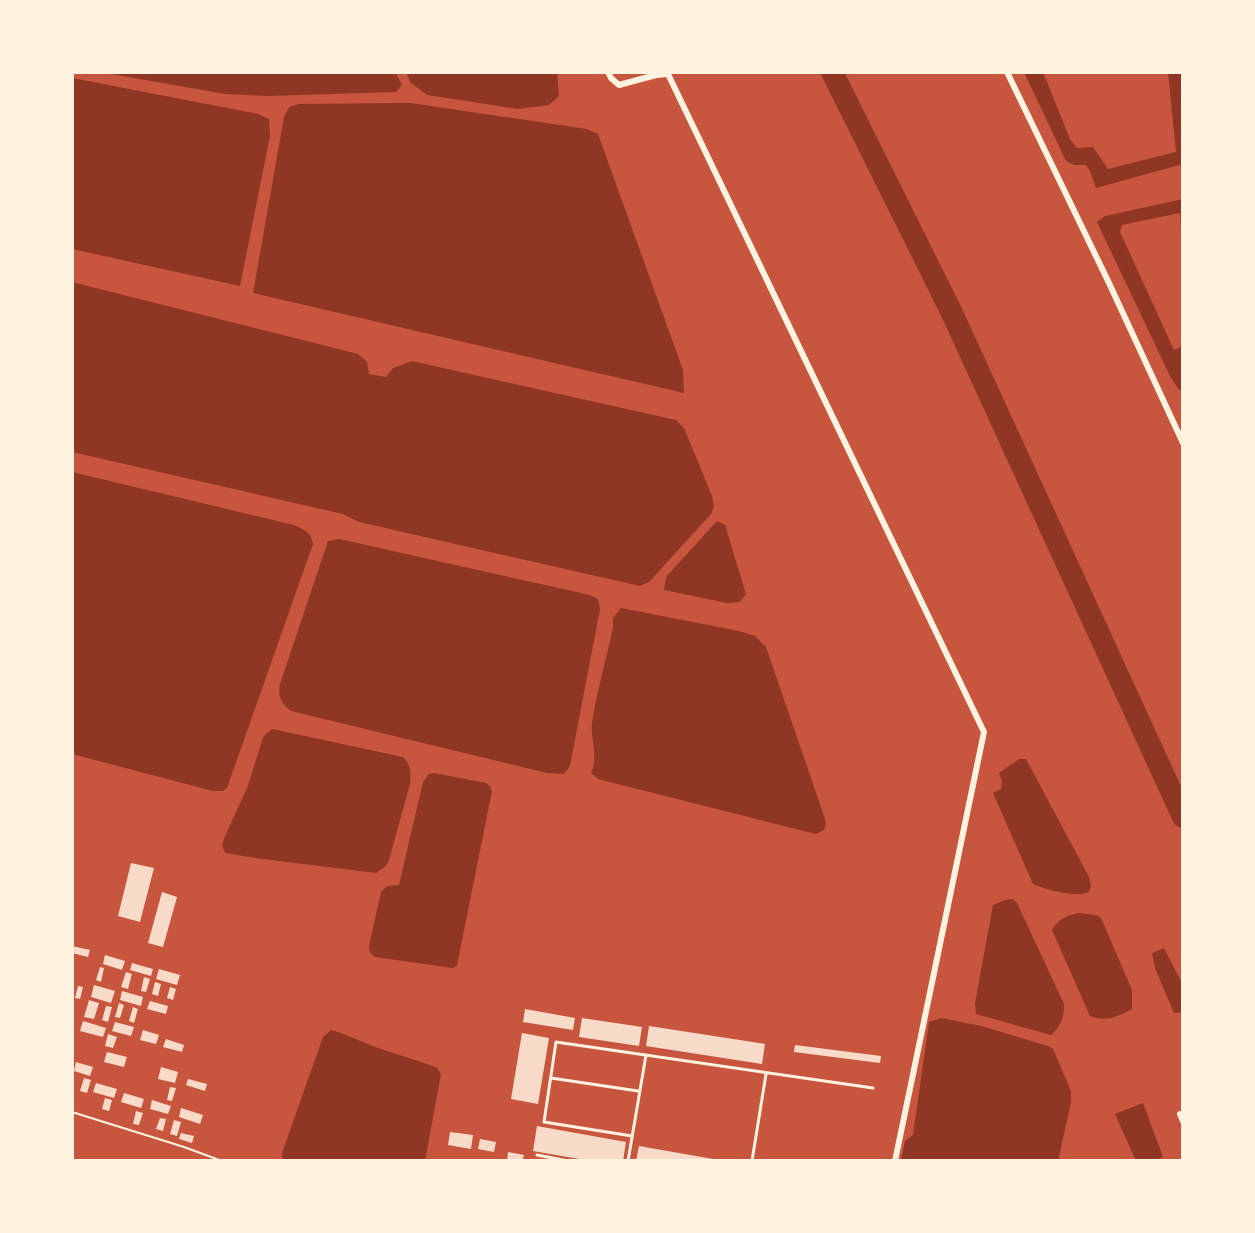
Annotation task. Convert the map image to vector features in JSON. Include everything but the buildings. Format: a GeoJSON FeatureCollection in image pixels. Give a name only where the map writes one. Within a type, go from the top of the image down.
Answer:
{"type":"FeatureCollection","features":[{"type":"Feature","properties":{"kind":"street"},"geometry":{"type":"LineString","coordinates":[[608,72],[619,85],[668,73],[984,732],[895,1161]]}},
{"type":"Feature","properties":{"kind":"street"},"geometry":{"type":"LineString","coordinates":[[1007,72],[1183,443]]}},
{"type":"Feature","properties":{"kind":"lane"},"geometry":{"type":"LineString","coordinates":[[632,1136],[544,1122],[556,1042],[873,1088]]}},
{"type":"Feature","properties":{"kind":"lane"},"geometry":{"type":"LineString","coordinates":[[628,1161],[646,1055]]}},
{"type":"Feature","properties":{"kind":"lane"},"geometry":{"type":"LineString","coordinates":[[752,1161],[766,1073]]}},
{"type":"Feature","properties":{"kind":"lane"},"geometry":{"type":"LineString","coordinates":[[551,1078],[640,1091]]}},
{"type":"Feature","properties":{"kind":"lane"},"geometry":{"type":"LineString","coordinates":[[537,1155],[568,1161]]}},
{"type":"Feature","properties":{"kind":"path"},"geometry":{"type":"LineString","coordinates":[[72,1112],[222,1161]]}},
{"type":"Feature","properties":{"kind":"shaded area"},"geometry":{"type":"Polygon","coordinates":[[[100,72],[395,72],[402,85],[396,92],[268,96],[225,94],[100,72]]]}},
{"type":"Feature","properties":{"kind":"shaded area"},"geometry":{"type":"Polygon","coordinates":[[[406,72],[557,72],[559,96],[549,105],[518,109],[427,95],[411,83],[406,72]]]}},
{"type":"Feature","properties":{"kind":"shaded area"},"geometry":{"type":"Polygon","coordinates":[[[1024,72],[1043,72],[1070,139],[1077,148],[1093,147],[1108,169],[1176,152],[1168,72],[1183,72],[1183,164],[1096,188],[1086,165],[1066,161],[1024,72]]]}},
{"type":"Feature","properties":{"kind":"shaded area"},"geometry":{"type":"Polygon","coordinates":[[[72,78],[258,114],[269,119],[270,136],[240,286],[72,249],[72,78]]]}},
{"type":"Feature","properties":{"kind":"shaded area"},"geometry":{"type":"Polygon","coordinates":[[[411,103],[587,129],[598,134],[683,370],[684,393],[253,293],[284,117],[289,107],[299,104],[411,103]]]}},
{"type":"Feature","properties":{"kind":"shaded area"},"geometry":{"type":"Polygon","coordinates":[[[1183,199],[1183,258],[1180,213],[1122,225],[1120,232],[1174,350],[1183,346],[1183,389],[1179,390],[1097,222],[1105,216],[1183,199]]]}},
{"type":"Feature","properties":{"kind":"shaded area"},"geometry":{"type":"Polygon","coordinates":[[[72,282],[358,354],[367,362],[369,374],[386,377],[393,368],[412,361],[676,420],[684,428],[714,506],[711,514],[649,582],[640,586],[72,452],[72,282]]]}},
{"type":"Feature","properties":{"kind":"shaded area"},"geometry":{"type":"Polygon","coordinates":[[[72,472],[294,525],[311,537],[313,544],[227,788],[223,791],[72,754],[72,472]]]}},
{"type":"Feature","properties":{"kind":"shaded area"},"geometry":{"type":"Polygon","coordinates":[[[717,521],[725,525],[746,594],[740,602],[727,603],[664,590],[666,577],[717,521]]]}},
{"type":"Feature","properties":{"kind":"shaded area"},"geometry":{"type":"Polygon","coordinates":[[[339,539],[598,599],[600,609],[570,766],[564,774],[547,773],[291,711],[284,705],[280,684],[328,541],[339,539]]]}},
{"type":"Feature","properties":{"kind":"shaded area"},"geometry":{"type":"Polygon","coordinates":[[[621,608],[739,631],[755,636],[766,647],[824,816],[824,830],[816,834],[598,779],[591,773],[594,711],[613,618],[621,608]]]}},
{"type":"Feature","properties":{"kind":"shaded area"},"geometry":{"type":"Polygon","coordinates":[[[272,729],[406,760],[410,769],[410,784],[386,866],[376,873],[225,853],[222,845],[225,836],[248,786],[263,737],[272,729]]]}},
{"type":"Feature","properties":{"kind":"shaded area"},"geometry":{"type":"Polygon","coordinates":[[[1019,759],[1026,759],[1089,877],[1089,892],[1069,894],[1033,884],[993,793],[1001,789],[999,773],[1019,759]]]}},
{"type":"Feature","properties":{"kind":"shaded area"},"geometry":{"type":"Polygon","coordinates":[[[434,773],[486,783],[492,791],[457,965],[453,968],[375,957],[370,953],[369,946],[381,892],[387,886],[399,885],[423,782],[434,773]]]}},
{"type":"Feature","properties":{"kind":"shaded area"},"geometry":{"type":"Polygon","coordinates":[[[1013,899],[1064,1004],[1061,1021],[1051,1035],[976,1014],[975,1003],[993,905],[1013,899]]]}},
{"type":"Feature","properties":{"kind":"shaded area"},"geometry":{"type":"Polygon","coordinates":[[[1079,913],[1101,918],[1132,990],[1132,1009],[1117,1016],[1101,1019],[1090,1016],[1052,930],[1064,918],[1079,913]]]}},
{"type":"Feature","properties":{"kind":"shaded area"},"geometry":{"type":"Polygon","coordinates":[[[1164,948],[1183,985],[1183,1012],[1174,1013],[1155,968],[1152,953],[1164,948]]]}},
{"type":"Feature","properties":{"kind":"shaded area"},"geometry":{"type":"Polygon","coordinates":[[[941,1018],[981,1026],[1053,1049],[1071,1091],[1058,1161],[901,1161],[905,1141],[913,1135],[929,1022],[941,1018]]]}},
{"type":"Feature","properties":{"kind":"shaded area"},"geometry":{"type":"Polygon","coordinates":[[[331,1030],[436,1067],[441,1074],[425,1161],[283,1161],[282,1153],[323,1037],[331,1030]]]}},
{"type":"Feature","properties":{"kind":"shaded area"},"geometry":{"type":"Polygon","coordinates":[[[1143,1103],[1163,1157],[1155,1161],[1136,1161],[1115,1114],[1143,1103]]]}},
{"type":"Feature","properties":{"kind":"waterway"},"geometry":{"type":"LineString","coordinates":[[832,72],[951,311],[1183,817]]}}]}
